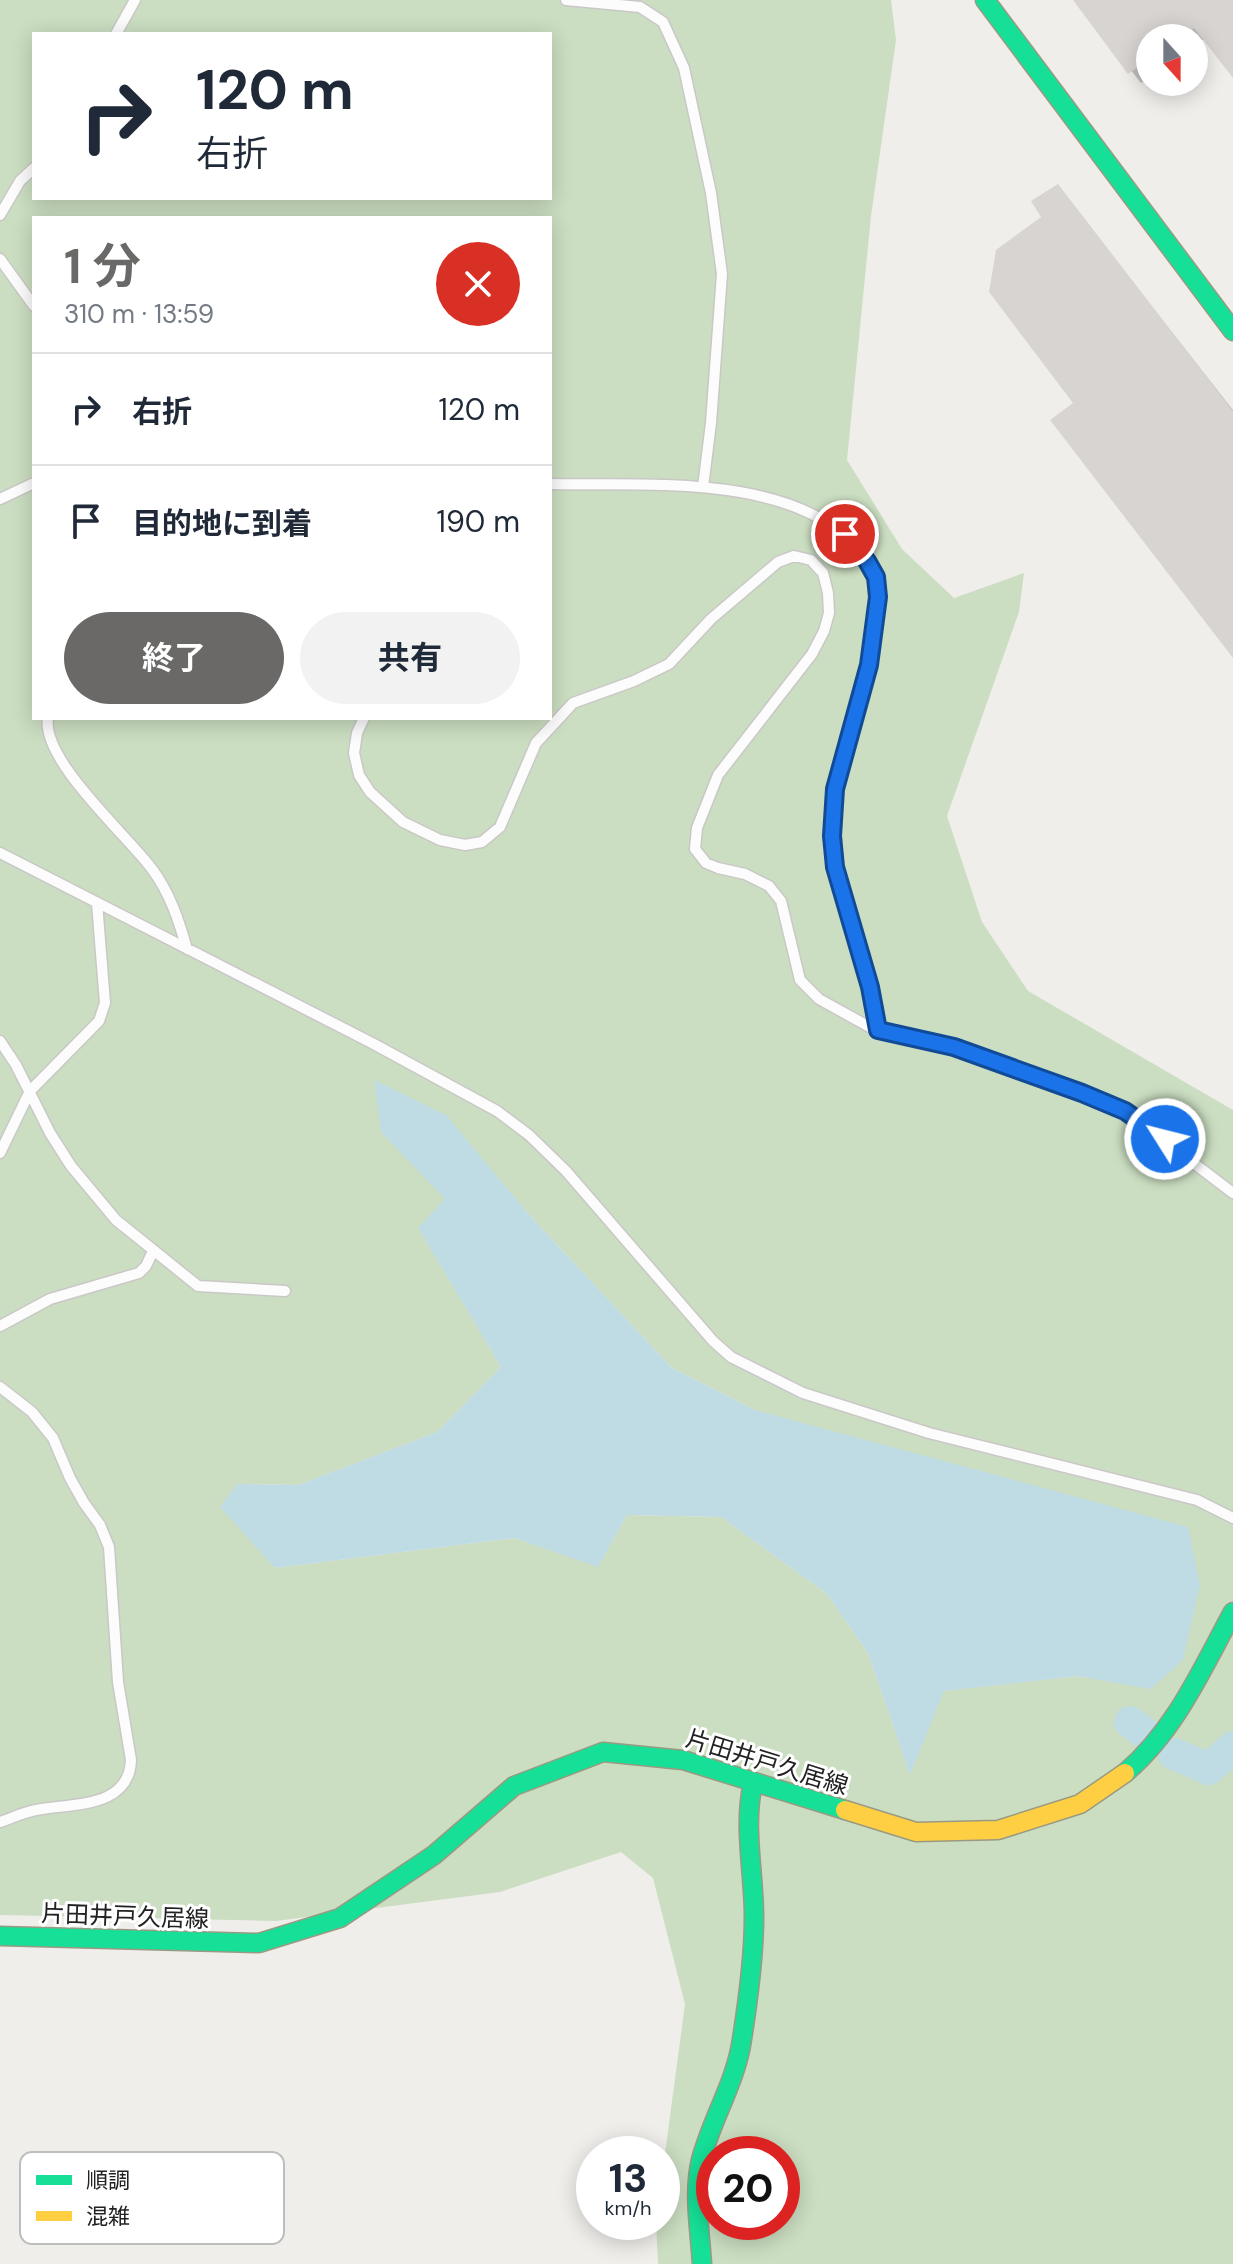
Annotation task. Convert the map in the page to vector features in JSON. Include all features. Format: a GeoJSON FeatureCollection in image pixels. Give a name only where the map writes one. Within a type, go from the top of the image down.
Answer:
{"type":"FeatureCollection","features":[{"type":"Feature","properties":{"kind":"main road"},"geometry":{"type":"LineString","coordinates":[[985,0],[1233,331]]}},
{"type":"Feature","properties":{"kind":"main road","name":"片田井戸久居線"},"geometry":{"type":"LineString","coordinates":[[0,1936],[259,1943],[340,1918],[434,1855],[514,1786],[603,1752],[683,1760],[916,1832],[998,1830],[1080,1804],[1129,1770],[1177,1715],[1233,1612]]}},
{"type":"Feature","properties":{"kind":"main road"},"geometry":{"type":"LineString","coordinates":[[702,2264],[697,2192],[700,2164],[710,2130],[729,2091],[742,2041],[754,1918],[748,1805],[753,1783]]}},
{"type":"Feature","properties":{"kind":"lane"},"geometry":{"type":"LineString","coordinates":[[117,32],[135,0]]}},
{"type":"Feature","properties":{"kind":"lane"},"geometry":{"type":"LineString","coordinates":[[566,0],[640,7],[663,22],[684,68],[711,193],[722,274],[703,487]]}},
{"type":"Feature","properties":{"kind":"lane"},"geometry":{"type":"LineString","coordinates":[[0,215],[20,181],[32,170]]}},
{"type":"Feature","properties":{"kind":"lane"},"geometry":{"type":"LineString","coordinates":[[0,259],[32,303]]}},
{"type":"Feature","properties":{"kind":"lane"},"geometry":{"type":"LineString","coordinates":[[0,499],[32,484]]}},
{"type":"Feature","properties":{"kind":"lane"},"geometry":{"type":"LineString","coordinates":[[552,484],[703,487],[767,497],[806,509],[845,534],[867,561],[876,577],[878,597],[869,665],[835,789],[832,836],[835,867],[870,987],[878,1030]]}},
{"type":"Feature","properties":{"kind":"lane"},"geometry":{"type":"LineString","coordinates":[[363,720],[357,733],[354,753],[359,775],[370,792],[403,822],[440,840],[465,845],[482,842],[500,827],[536,743],[573,703],[634,681],[669,664],[711,619],[778,562],[794,556],[811,560],[823,573],[828,593],[829,613],[824,631],[812,654],[718,775],[697,828],[695,849],[706,863],[745,874],[769,886],[781,901],[803,985],[819,999],[878,1030],[954,1047],[1125,1111],[1233,1193]]}},
{"type":"Feature","properties":{"kind":"lane"},"geometry":{"type":"LineString","coordinates":[[48,720],[55,750],[67,770],[153,870],[174,905],[187,949]]}},
{"type":"Feature","properties":{"kind":"lane"},"geometry":{"type":"LineString","coordinates":[[0,853],[372,1043],[497,1111],[529,1135],[566,1171],[713,1341],[731,1357],[803,1393],[831,1402],[929,1433],[1197,1500],[1233,1518]]}},
{"type":"Feature","properties":{"kind":"lane"},"geometry":{"type":"LineString","coordinates":[[0,1153],[30,1091],[99,1021],[105,1003],[97,903]]}},
{"type":"Feature","properties":{"kind":"lane"},"geometry":{"type":"LineString","coordinates":[[0,1041],[30,1091],[50,1133],[90,1191],[116,1220],[198,1286],[285,1291]]}},
{"type":"Feature","properties":{"kind":"lane"},"geometry":{"type":"LineString","coordinates":[[0,1326],[50,1299],[139,1273],[153,1251]]}},
{"type":"Feature","properties":{"kind":"lane"},"geometry":{"type":"LineString","coordinates":[[0,1387],[32,1412],[53,1438],[70,1478],[100,1525],[109,1547],[118,1682],[131,1772],[113,1796],[32,1811],[0,1822]]}},
{"type":"Feature","properties":{"kind":"green space"},"geometry":{"type":"Polygon","coordinates":[[[0,0],[891,0],[896,40],[871,216],[847,460],[902,549],[954,598],[1024,573],[1019,612],[947,816],[982,922],[1028,991],[1233,1110],[1233,2264],[658,2264],[657,2240],[680,2240],[680,2136],[667,2136],[685,2004],[653,1878],[621,1852],[500,1892],[276,1921],[0,1915],[0,0]],[[446,1116],[382,1132],[446,1199],[419,1229],[501,1367],[437,1432],[298,1485],[238,1484],[275,1568],[514,1538],[598,1566],[627,1515],[721,1517],[826,1593],[868,1653],[910,1774],[943,1691],[1077,1676],[1152,1688],[755,1410],[672,1368],[532,1218],[446,1116]]]}},
{"type":"Feature","properties":{"kind":"water"},"geometry":{"type":"Polygon","coordinates":[[[374,1080],[446,1115],[532,1218],[672,1368],[755,1410],[1188,1527],[1200,1585],[1183,1660],[1151,1689],[1077,1676],[944,1691],[910,1775],[868,1653],[826,1593],[721,1517],[627,1515],[598,1567],[514,1538],[275,1568],[220,1507],[237,1484],[298,1485],[437,1432],[501,1367],[418,1228],[445,1199],[381,1132],[374,1080]]]}},
{"type":"Feature","properties":{"kind":"building"},"geometry":{"type":"Polygon","coordinates":[[[1073,0],[1233,0],[1233,78],[1208,46],[1208,24],[1136,24],[1136,69],[1128,74],[1073,0]]]}},
{"type":"Feature","properties":{"kind":"building"},"geometry":{"type":"Polygon","coordinates":[[[1058,184],[1233,411],[1233,658],[1050,420],[1073,403],[989,292],[996,250],[1041,217],[1031,201],[1058,184]]]}},
{"type":"Feature","properties":{"kind":"waterway"},"geometry":{"type":"LineString","coordinates":[[1130,1722],[1146,1734]]}},
{"type":"Feature","properties":{"kind":"waterway"},"geometry":{"type":"LineString","coordinates":[[1174,1754],[1209,1769],[1233,1747]]}},
{"type":"Feature","properties":{"kind":"traffic: fast"},"geometry":{"type":"LineString","coordinates":[[985,0],[1233,331]]}},
{"type":"Feature","properties":{"kind":"traffic: fast"},"geometry":{"type":"LineString","coordinates":[[1125,1773],[1173,1719],[1233,1612]]}},
{"type":"Feature","properties":{"kind":"traffic: fast"},"geometry":{"type":"LineString","coordinates":[[0,1936],[259,1943],[340,1918],[434,1855],[514,1786],[603,1752],[683,1760],[845,1810]]}},
{"type":"Feature","properties":{"kind":"traffic: fast"},"geometry":{"type":"LineString","coordinates":[[702,2264],[698,2212],[701,2160],[739,2055],[750,1978],[754,1900],[749,1816],[753,1783]]}},
{"type":"Feature","properties":{"kind":"traffic: slow"},"geometry":{"type":"LineString","coordinates":[[845,1810],[916,1832],[998,1830],[1080,1804],[1125,1773]]}},
{"type":"Feature","properties":{"kind":"route"},"geometry":{"type":"LineString","coordinates":[[845,534],[876,577],[878,597],[869,665],[835,789],[832,836],[835,867],[870,987],[878,1030],[954,1047],[1082,1093],[1125,1111],[1165,1139]]}}]}
